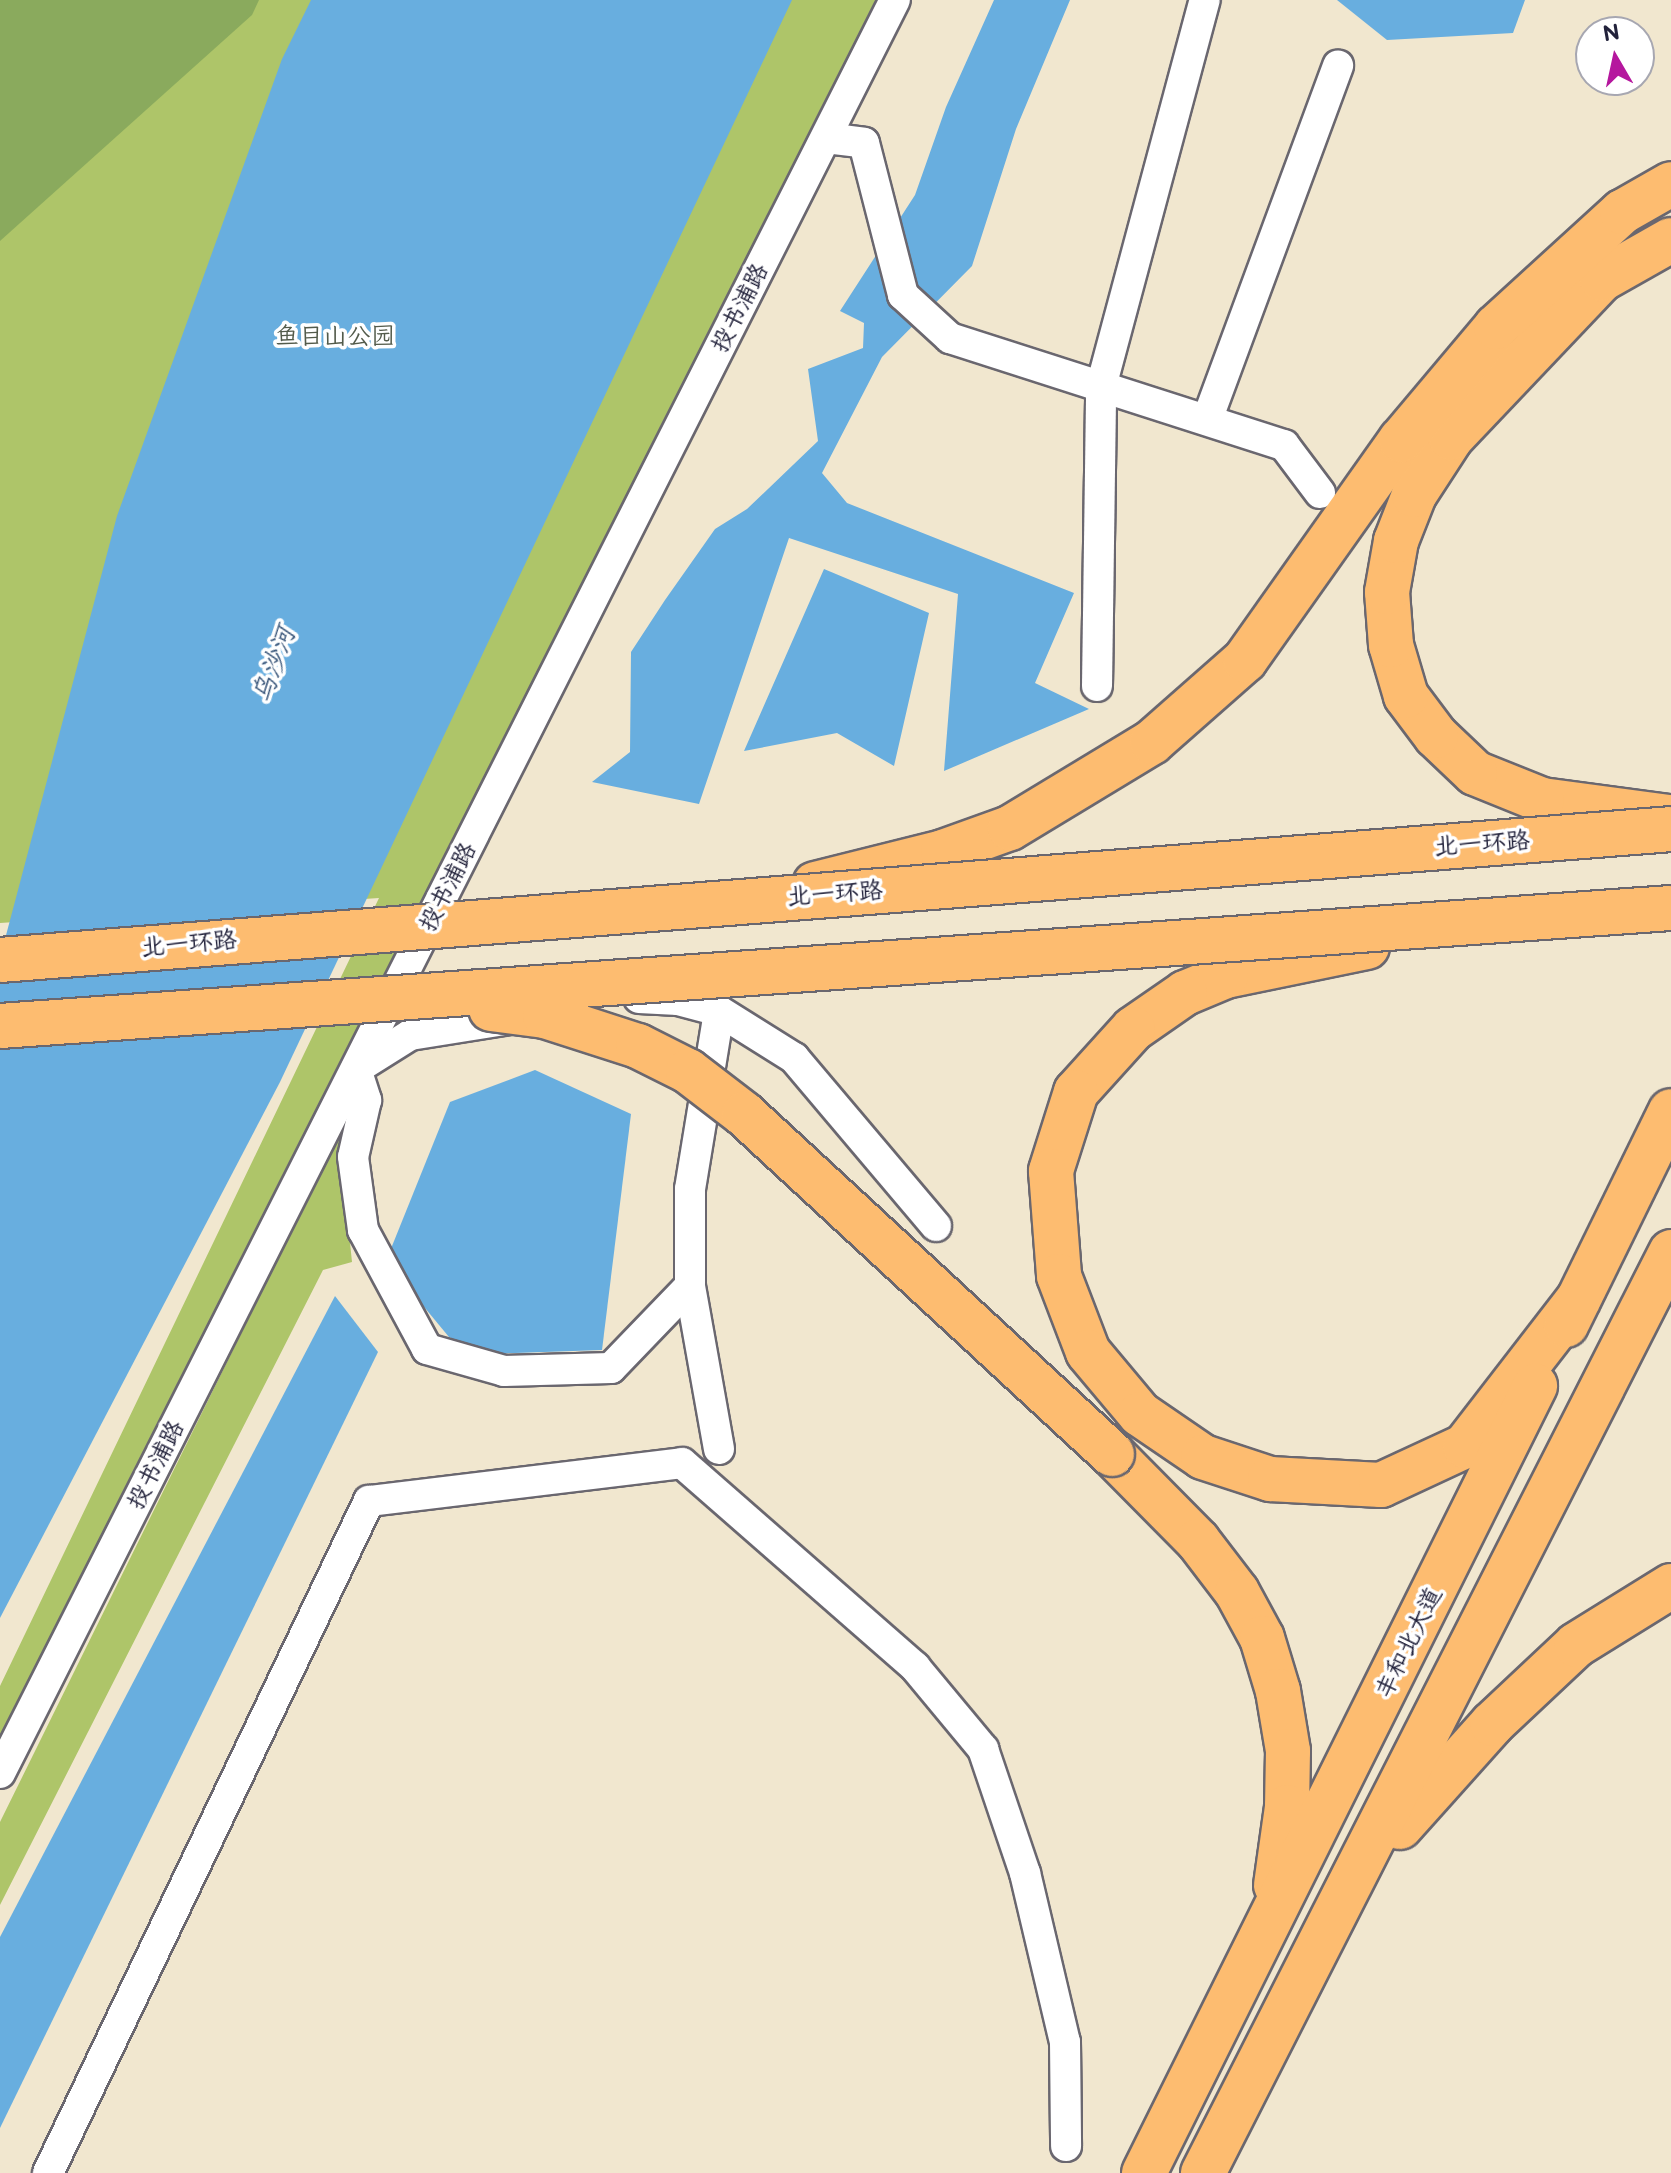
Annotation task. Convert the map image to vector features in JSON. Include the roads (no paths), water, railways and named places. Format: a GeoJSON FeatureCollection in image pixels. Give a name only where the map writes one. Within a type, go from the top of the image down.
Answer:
{"type":"FeatureCollection","features":[{"type":"Feature","properties":{"kind":"highway"},"geometry":{"type":"LineString","coordinates":[[754,900],[943,852],[1010,828],[1152,742],[1245,660],[1401,440],[1496,327],[1622,212],[1671,184]]}},
{"type":"Feature","properties":{"kind":"highway"},"geometry":{"type":"LineString","coordinates":[[1671,240],[1602,279],[1552,326],[1451,438],[1414,495],[1396,541],[1387,592],[1391,645],[1406,696],[1436,736],[1475,773],[1542,800],[1671,817]]}},
{"type":"Feature","properties":{"kind":"highway","name":"北一环路"},"geometry":{"type":"LineString","coordinates":[[0,960],[1671,829]]}},
{"type":"Feature","properties":{"kind":"highway"},"geometry":{"type":"LineString","coordinates":[[0,1026],[1671,908]]}},
{"type":"Feature","properties":{"kind":"highway"},"geometry":{"type":"LineString","coordinates":[[1578,1300],[1465,1446],[1381,1485],[1270,1479],[1203,1457],[1140,1414],[1088,1352],[1059,1276],[1051,1171],[1076,1092],[1133,1029],[1198,987],[1318,953],[1671,908]]}},
{"type":"Feature","properties":{"kind":"highway"},"geometry":{"type":"LineString","coordinates":[[66,1021],[189,1031],[484,1008],[545,1016],[638,1046],[688,1071],[744,1114],[1112,1454],[1198,1541],[1237,1592],[1262,1638],[1278,1691],[1288,1751],[1287,1807],[1269,1925]]}},
{"type":"Feature","properties":{"kind":"highway","name":"丰和北大道"},"geometry":{"type":"LineString","coordinates":[[1144,2173],[1671,1111]]}},
{"type":"Feature","properties":{"kind":"highway"},"geometry":{"type":"LineString","coordinates":[[1203,2173],[1671,1252]]}},
{"type":"Feature","properties":{"kind":"highway"},"geometry":{"type":"LineString","coordinates":[[1338,1908],[1425,1794],[1492,1724],[1576,1645],[1671,1586]]}},
{"type":"Feature","properties":{"kind":"street","name":"投书浦路"},"geometry":{"type":"LineString","coordinates":[[0,1773],[895,0]]}},
{"type":"Feature","properties":{"kind":"street"},"geometry":{"type":"LineString","coordinates":[[1097,686],[1101,387],[1205,0]]}},
{"type":"Feature","properties":{"kind":"street"},"geometry":{"type":"LineString","coordinates":[[1207,420],[1338,65]]}},
{"type":"Feature","properties":{"kind":"street"},"geometry":{"type":"LineString","coordinates":[[826,138],[864,143],[903,295],[950,338],[1284,445],[1320,493]]}},
{"type":"Feature","properties":{"kind":"street"},"geometry":{"type":"LineString","coordinates":[[690,1286],[611,1368],[504,1371],[427,1349],[363,1230],[353,1157],[366,1100],[356,1069],[410,1035],[646,997],[719,1011],[794,1058],[936,1226]]}},
{"type":"Feature","properties":{"kind":"street"},"geometry":{"type":"LineString","coordinates":[[719,1011],[690,1189],[690,1286],[719,1449]]}},
{"type":"Feature","properties":{"kind":"street"},"geometry":{"type":"LineString","coordinates":[[48,2173],[369,1501],[682,1463],[915,1667],[983,1749],[1025,1873],[1065,2042],[1066,2146]]}},
{"type":"Feature","properties":{"kind":"water","name":"鱼目山公园"},"geometry":{"type":"Polygon","coordinates":[[[311,0],[792,0],[280,1082],[0,1618],[0,958],[117,516],[282,59],[311,0]]]}},
{"type":"Feature","properties":{"kind":"water"},"geometry":{"type":"Polygon","coordinates":[[[994,0],[1070,0],[1016,129],[972,266],[882,357],[822,473],[847,503],[1074,593],[1035,683],[1089,709],[944,771],[958,594],[789,538],[699,804],[592,782],[630,752],[631,652],[665,600],[715,529],[747,509],[818,441],[808,369],[863,348],[864,323],[840,311],[915,195],[946,107],[994,0]]]}},
{"type":"Feature","properties":{"kind":"water"},"geometry":{"type":"Polygon","coordinates":[[[1337,0],[1525,0],[1513,33],[1387,40],[1337,0]]]}},
{"type":"Feature","properties":{"kind":"water"},"geometry":{"type":"Polygon","coordinates":[[[824,569],[929,613],[894,766],[837,733],[744,751],[824,569]]]}},
{"type":"Feature","properties":{"kind":"water"},"geometry":{"type":"Polygon","coordinates":[[[535,1070],[631,1114],[602,1350],[486,1354],[449,1337],[386,1261],[450,1102],[535,1070]]]}},
{"type":"Feature","properties":{"kind":"water"},"geometry":{"type":"Polygon","coordinates":[[[335,1296],[378,1352],[0,2128],[0,1937],[335,1296]]]}},
{"type":"Feature","properties":{"kind":"water label","name":"乌沙河"},"geometry":{"type":"Point","coordinates":[275,665]}}]}
